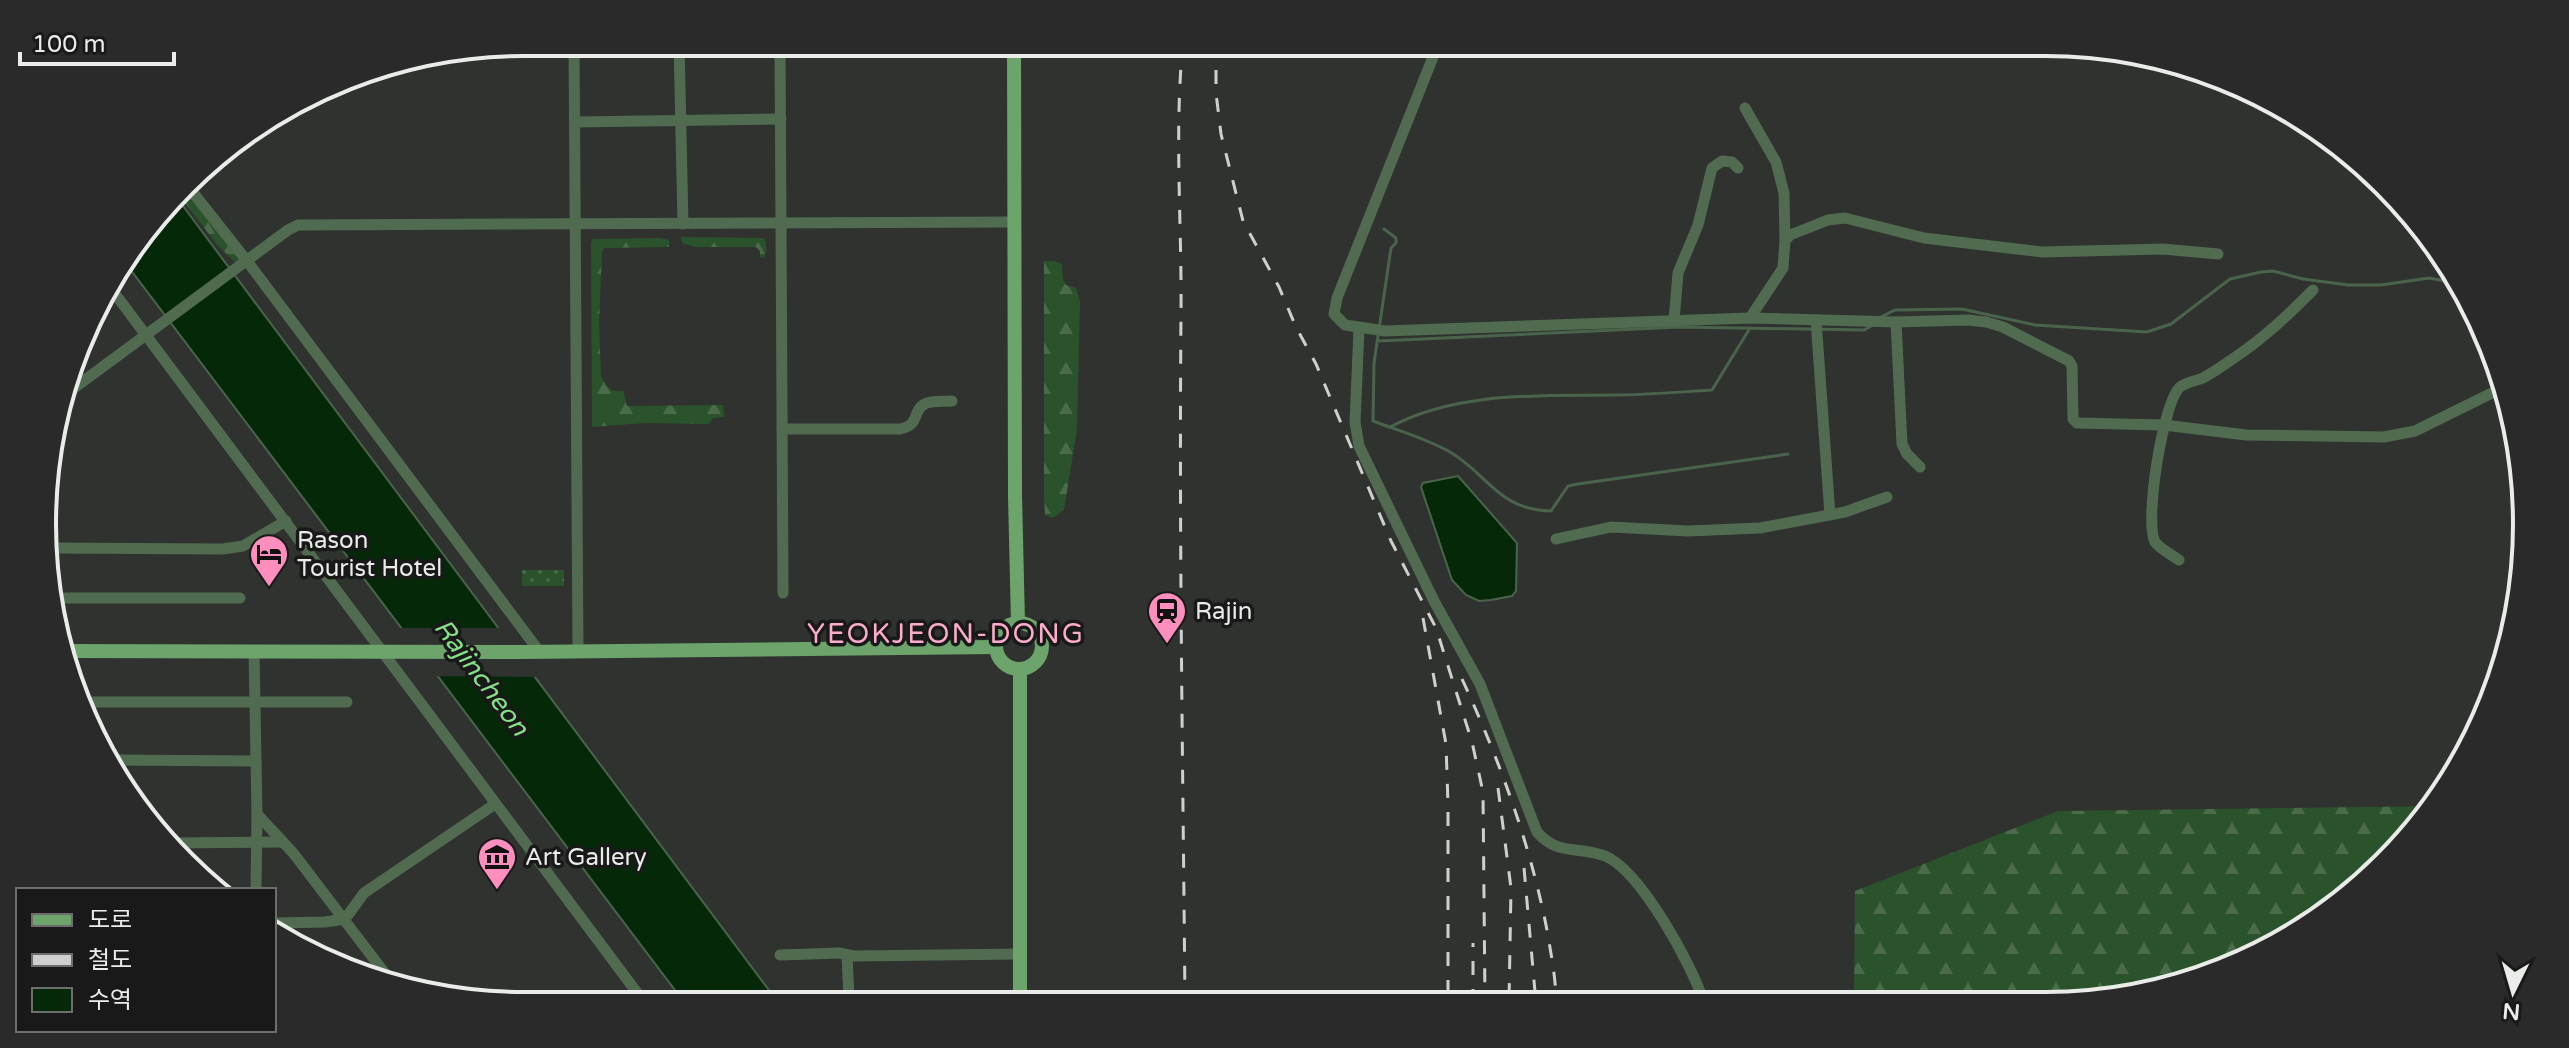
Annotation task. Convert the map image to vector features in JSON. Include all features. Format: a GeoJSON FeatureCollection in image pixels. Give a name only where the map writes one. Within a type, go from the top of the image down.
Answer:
{"type":"FeatureCollection","features":[{"type":"Feature","properties":{"kind":"main road"},"geometry":{"type":"LineString","coordinates":[[1014,56],[1018,623]]}},
{"type":"Feature","properties":{"kind":"main road"},"geometry":{"type":"LineString","coordinates":[[1018,623],[1035,629],[1042,645],[1036,661],[1020,669],[1003,663],[996,647],[1002,630],[1018,623]]}},
{"type":"Feature","properties":{"kind":"main road"},"geometry":{"type":"LineString","coordinates":[[74,651],[522,652],[996,647]]}},
{"type":"Feature","properties":{"kind":"main road"},"geometry":{"type":"LineString","coordinates":[[1020,669],[1020,992]]}},
{"type":"Feature","properties":{"kind":"street"},"geometry":{"type":"LineString","coordinates":[[574,56],[578,650]]}},
{"type":"Feature","properties":{"kind":"street"},"geometry":{"type":"LineString","coordinates":[[679,56],[683,224]]}},
{"type":"Feature","properties":{"kind":"street"},"geometry":{"type":"LineString","coordinates":[[780,56],[783,593]]}},
{"type":"Feature","properties":{"kind":"street"},"geometry":{"type":"LineString","coordinates":[[1433,56],[1337,298],[1334,314],[1345,325],[1385,331],[1750,318],[1986,322],[2003,327],[2069,361],[2072,366],[2073,419],[2077,423],[2164,425],[2246,435],[2384,437],[2415,431],[2494,392]]}},
{"type":"Feature","properties":{"kind":"street"},"geometry":{"type":"LineString","coordinates":[[1745,108],[1776,162],[1784,193],[1783,268],[1750,318]]}},
{"type":"Feature","properties":{"kind":"street"},"geometry":{"type":"LineString","coordinates":[[575,122],[781,119]]}},
{"type":"Feature","properties":{"kind":"street"},"geometry":{"type":"LineString","coordinates":[[1674,321],[1678,273],[1698,225],[1712,168],[1722,161],[1732,162],[1738,168]]}},
{"type":"Feature","properties":{"kind":"street"},"geometry":{"type":"LineString","coordinates":[[193,193],[539,651]]}},
{"type":"Feature","properties":{"kind":"street"},"geometry":{"type":"LineString","coordinates":[[1785,241],[1790,235],[1828,220],[1845,218],[1924,238],[2042,252],[2163,249],[2218,254]]}},
{"type":"Feature","properties":{"kind":"street"},"geometry":{"type":"LineString","coordinates":[[77,386],[298,225],[1015,222]]}},
{"type":"Feature","properties":{"kind":"street"},"geometry":{"type":"LineString","coordinates":[[2179,560],[2156,543],[2151,527],[2164,425],[2177,390],[2202,378],[2264,337],[2313,290]]}},
{"type":"Feature","properties":{"kind":"street"},"geometry":{"type":"LineString","coordinates":[[116,295],[636,992]]}},
{"type":"Feature","properties":{"kind":"street"},"geometry":{"type":"LineString","coordinates":[[1816,320],[1830,515]]}},
{"type":"Feature","properties":{"kind":"street"},"geometry":{"type":"LineString","coordinates":[[1896,322],[1902,444],[1920,467]]}},
{"type":"Feature","properties":{"kind":"street"},"geometry":{"type":"LineString","coordinates":[[1359,329],[1355,396],[1359,446],[1434,601],[1480,684],[1537,832],[1553,847],[1589,852],[1621,864],[1672,937],[1700,992]]}},
{"type":"Feature","properties":{"kind":"street"},"geometry":{"type":"LineString","coordinates":[[782,429],[900,429],[910,427],[921,406],[952,401]]}},
{"type":"Feature","properties":{"kind":"street"},"geometry":{"type":"LineString","coordinates":[[1556,539],[1611,527],[1688,531],[1760,528],[1830,515],[1887,497]]}},
{"type":"Feature","properties":{"kind":"street"},"geometry":{"type":"LineString","coordinates":[[57,548],[223,549],[243,546],[286,521]]}},
{"type":"Feature","properties":{"kind":"street"},"geometry":{"type":"LineString","coordinates":[[62,598],[240,598]]}},
{"type":"Feature","properties":{"kind":"street"},"geometry":{"type":"LineString","coordinates":[[254,651],[256,888]]}},
{"type":"Feature","properties":{"kind":"street"},"geometry":{"type":"LineString","coordinates":[[92,702],[347,702]]}},
{"type":"Feature","properties":{"kind":"street"},"geometry":{"type":"LineString","coordinates":[[120,760],[256,761]]}},
{"type":"Feature","properties":{"kind":"street"},"geometry":{"type":"LineString","coordinates":[[280,923],[345,919],[364,893],[495,804]]}},
{"type":"Feature","properties":{"kind":"street"},"geometry":{"type":"LineString","coordinates":[[257,814],[283,842],[382,970]]}},
{"type":"Feature","properties":{"kind":"street"},"geometry":{"type":"LineString","coordinates":[[181,843],[283,842]]}},
{"type":"Feature","properties":{"kind":"street"},"geometry":{"type":"LineString","coordinates":[[780,955],[1020,954]]}},
{"type":"Feature","properties":{"kind":"street"},"geometry":{"type":"LineString","coordinates":[[847,955],[849,992]]}},
{"type":"Feature","properties":{"kind":"green space"},"geometry":{"type":"Polygon","coordinates":[[[190,196],[235,254],[236,263],[218,246],[184,202],[190,196]]]}},
{"type":"Feature","properties":{"kind":"green space"},"geometry":{"type":"Polygon","coordinates":[[[681,237],[764,238],[766,253],[764,258],[760,257],[756,247],[694,247],[682,243],[681,237]]]}},
{"type":"Feature","properties":{"kind":"green space"},"geometry":{"type":"Polygon","coordinates":[[[593,239],[669,240],[669,247],[604,248],[602,251],[599,322],[601,376],[613,391],[623,391],[627,406],[723,405],[724,417],[713,418],[709,424],[646,423],[592,427],[591,242],[593,239]]]}},
{"type":"Feature","properties":{"kind":"green space"},"geometry":{"type":"Polygon","coordinates":[[[1044,261],[1062,264],[1063,279],[1066,285],[1076,288],[1080,302],[1077,429],[1064,510],[1053,518],[1045,515],[1044,495],[1044,261]]]}},
{"type":"Feature","properties":{"kind":"green space"},"geometry":{"type":"Polygon","coordinates":[[[522,570],[564,570],[564,586],[522,586],[522,570]]]}},
{"type":"Feature","properties":{"kind":"green space"},"geometry":{"type":"Polygon","coordinates":[[[2418,806],[2376,855],[2330,895],[2252,944],[2195,967],[2136,983],[2076,991],[1854,992],[1855,891],[2058,811],[2418,806]]]}},
{"type":"Feature","properties":{"kind":"water","name":"Rajincheon"},"geometry":{"type":"Polygon","coordinates":[[[182,205],[770,992],[676,992],[131,270],[182,205]]]}},
{"type":"Feature","properties":{"kind":"water"},"geometry":{"type":"Polygon","coordinates":[[[1458,476],[1517,543],[1516,591],[1512,596],[1479,601],[1466,595],[1452,580],[1421,487],[1423,483],[1458,476]]]}},
{"type":"Feature","properties":{"kind":"pier"},"geometry":{"type":"Polygon","coordinates":[[[396,628],[502,628],[539,677],[433,676],[396,628]]]}},
{"type":"Feature","properties":{"kind":"waterway"},"geometry":{"type":"LineString","coordinates":[[1384,229],[1396,238],[1396,243],[1391,248],[1374,363],[1373,421],[1450,452],[1506,498],[1533,509],[1551,511],[1568,486],[1788,454]]}},
{"type":"Feature","properties":{"kind":"waterway"},"geometry":{"type":"LineString","coordinates":[[1881,317],[1895,310],[1962,309],[2035,325],[2147,332],[2171,324],[2230,279],[2261,272],[2273,271],[2348,285],[2381,285],[2429,278],[2444,281]]}},
{"type":"Feature","properties":{"kind":"waterway"},"geometry":{"type":"LineString","coordinates":[[1378,341],[1680,327],[1864,330],[1873,325]]}},
{"type":"Feature","properties":{"kind":"waterway"},"geometry":{"type":"LineString","coordinates":[[1390,427],[1416,415],[1470,401],[1712,390],[1750,328]]}},
{"type":"Feature","properties":{"kind":"railway"},"geometry":{"type":"LineString","coordinates":[[1182,56],[1179,144],[1185,992]]}},
{"type":"Feature","properties":{"kind":"railway"},"geometry":{"type":"LineString","coordinates":[[1216,56],[1221,134],[1243,221],[1316,364],[1391,541],[1436,628],[1472,742],[1483,792],[1485,992]]}},
{"type":"Feature","properties":{"kind":"railway"},"geometry":{"type":"LineString","coordinates":[[1423,618],[1446,744],[1448,992]]}},
{"type":"Feature","properties":{"kind":"railway"},"geometry":{"type":"LineString","coordinates":[[1462,679],[1501,771],[1532,865],[1547,930],[1555,992]]}},
{"type":"Feature","properties":{"kind":"railway"},"geometry":{"type":"LineString","coordinates":[[1498,788],[1511,888],[1509,992]]}},
{"type":"Feature","properties":{"kind":"railway"},"geometry":{"type":"LineString","coordinates":[[1524,868],[1535,992]]}},
{"type":"Feature","properties":{"kind":"railway"},"geometry":{"type":"LineString","coordinates":[[1473,943],[1473,992]]}},
{"type":"Feature","properties":{"kind":"place","name":"Rason Tourist Hotel"},"geometry":{"type":"Point","coordinates":[269,588]}},
{"type":"Feature","properties":{"kind":"place","name":"Rajin"},"geometry":{"type":"Point","coordinates":[1167,645]}},
{"type":"Feature","properties":{"kind":"place","name":"Art Gallery"},"geometry":{"type":"Point","coordinates":[497,891]}},
{"type":"Feature","properties":{"kind":"district","name":"YEOKJEON-DONG"},"geometry":{"type":"Point","coordinates":[946,633]}}]}
